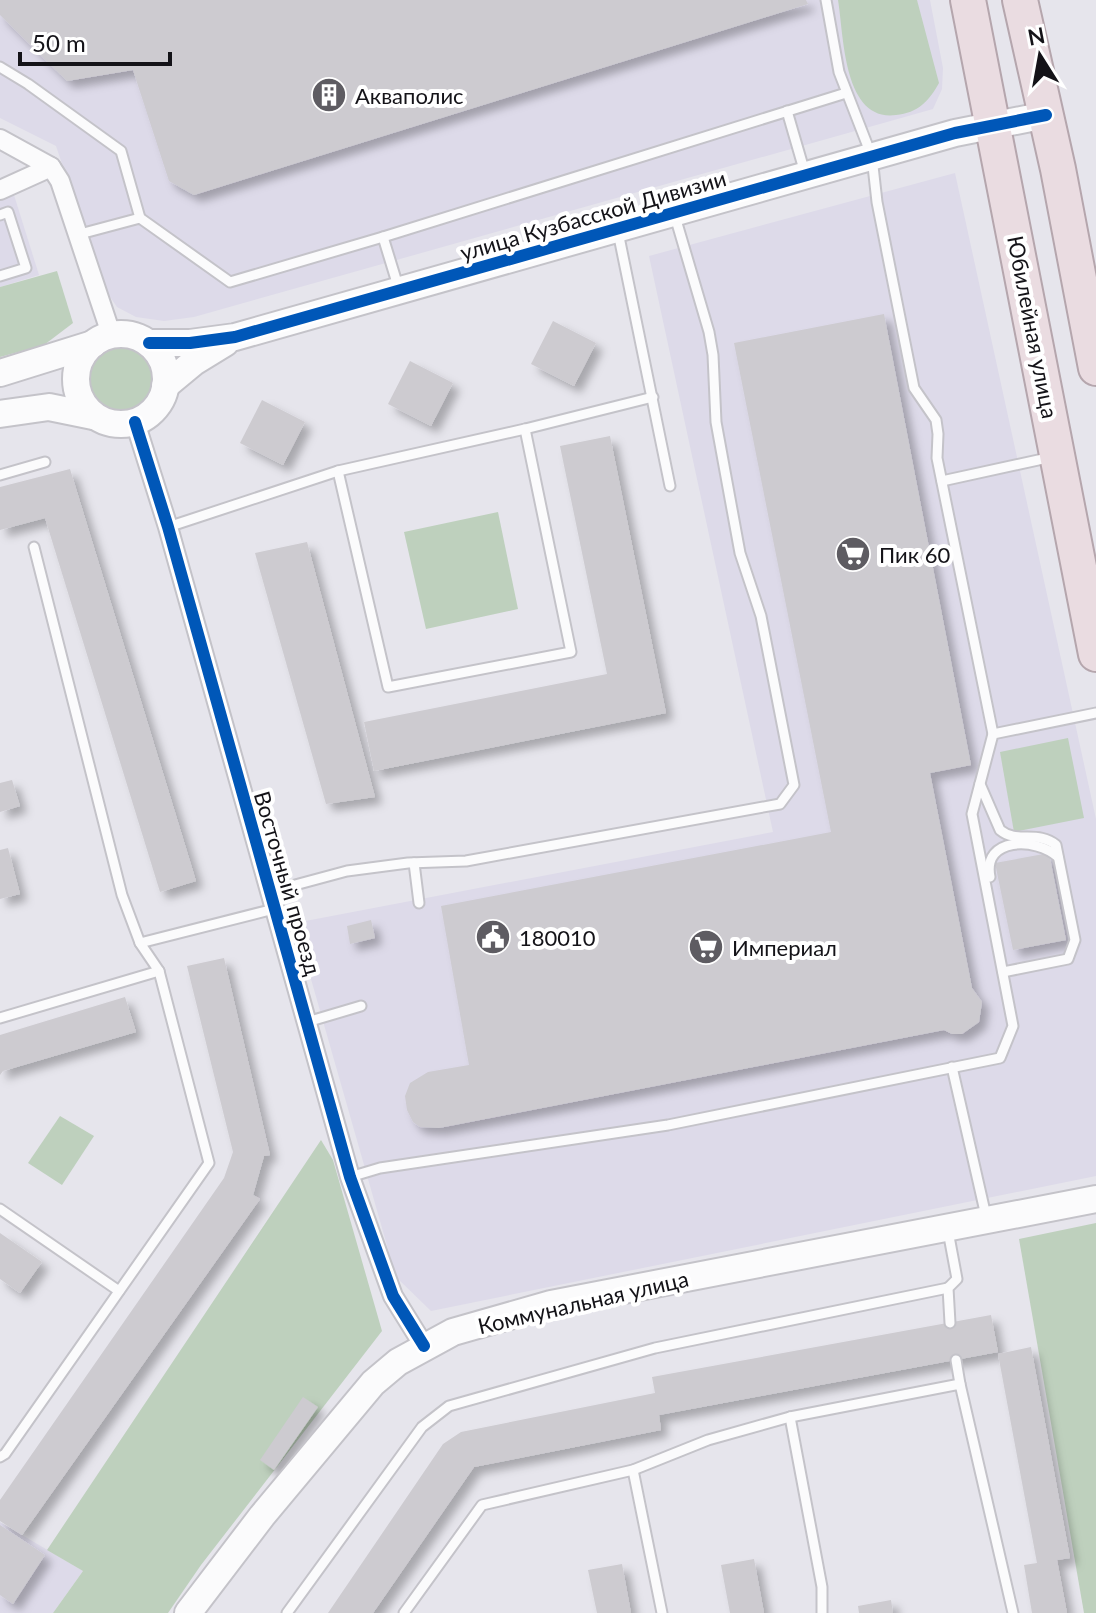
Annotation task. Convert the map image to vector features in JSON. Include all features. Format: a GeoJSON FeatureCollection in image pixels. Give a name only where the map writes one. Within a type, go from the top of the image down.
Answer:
{"type":"FeatureCollection","features":[{"type":"Feature","properties":{"kind":"highway","name":"Юбилейная улица"},"geometry":{"type":"LineString","coordinates":[[968,0],[1096,654]]}},
{"type":"Feature","properties":{"kind":"highway"},"geometry":{"type":"LineString","coordinates":[[1020,0],[1096,368]]}},
{"type":"Feature","properties":{"kind":"street","name":"улица Кузбасской Дивизии"},"geometry":{"type":"LineString","coordinates":[[102,339],[124,333],[149,343],[190,343],[235,337],[872,157],[993,124],[1046,115]]}},
{"type":"Feature","properties":{"kind":"street"},"geometry":{"type":"LineString","coordinates":[[0,139],[51,167],[67,196],[80,234],[102,339]]}},
{"type":"Feature","properties":{"kind":"street"},"geometry":{"type":"LineString","coordinates":[[0,190],[51,167]]}},
{"type":"Feature","properties":{"kind":"street","name":"улица Кузбасской Дивизии"},"geometry":{"type":"LineString","coordinates":[[135,422],[148,416],[158,406],[165,386],[194,362],[235,337]]}},
{"type":"Feature","properties":{"kind":"street"},"geometry":{"type":"LineString","coordinates":[[0,373],[102,339]]}},
{"type":"Feature","properties":{"kind":"street"},"geometry":{"type":"LineString","coordinates":[[93,416],[77,392],[75,377],[78,363],[102,339]]}},
{"type":"Feature","properties":{"kind":"street"},"geometry":{"type":"LineString","coordinates":[[149,343],[164,365],[165,386]]}},
{"type":"Feature","properties":{"kind":"street"},"geometry":{"type":"LineString","coordinates":[[0,414],[49,407],[121,425],[135,422]]}},
{"type":"Feature","properties":{"kind":"street","name":"Восточный проезд"},"geometry":{"type":"LineString","coordinates":[[135,422],[168,527],[350,1177],[393,1296],[424,1346]]}},
{"type":"Feature","properties":{"kind":"street","name":"Коммунальная улица"},"geometry":{"type":"LineString","coordinates":[[188,1613],[262,1516],[373,1383],[424,1346],[486,1321],[551,1304],[1096,1199]]}},
{"type":"Feature","properties":{"kind":"lane"},"geometry":{"type":"LineString","coordinates":[[350,1177],[380,1168],[668,1125],[1000,1058],[1013,1026],[972,814],[993,734],[937,458],[936,420],[914,388],[877,202],[872,157],[839,72],[826,0]]}},
{"type":"Feature","properties":{"kind":"lane"},"geometry":{"type":"LineString","coordinates":[[0,67],[121,151],[140,218],[230,282],[846,93]]}},
{"type":"Feature","properties":{"kind":"lane"},"geometry":{"type":"LineString","coordinates":[[787,111],[806,176]]}},
{"type":"Feature","properties":{"kind":"lane"},"geometry":{"type":"LineString","coordinates":[[0,215],[8,212],[26,268],[0,276]]}},
{"type":"Feature","properties":{"kind":"lane"},"geometry":{"type":"LineString","coordinates":[[140,943],[271,900],[347,871],[466,861],[780,804],[794,785],[761,616],[737,538],[716,422],[709,332],[674,213]]}},
{"type":"Feature","properties":{"kind":"lane"},"geometry":{"type":"LineString","coordinates":[[80,234],[140,218]]}},
{"type":"Feature","properties":{"kind":"lane"},"geometry":{"type":"LineString","coordinates":[[618,229],[670,486]]}},
{"type":"Feature","properties":{"kind":"lane"},"geometry":{"type":"LineString","coordinates":[[383,237],[399,291]]}},
{"type":"Feature","properties":{"kind":"lane"},"geometry":{"type":"LineString","coordinates":[[168,527],[338,471],[653,397]]}},
{"type":"Feature","properties":{"kind":"lane"},"geometry":{"type":"LineString","coordinates":[[338,471],[388,687],[571,652],[525,429]]}},
{"type":"Feature","properties":{"kind":"lane"},"geometry":{"type":"LineString","coordinates":[[942,481],[1058,456]]}},
{"type":"Feature","properties":{"kind":"lane"},"geometry":{"type":"LineString","coordinates":[[0,475],[45,462]]}},
{"type":"Feature","properties":{"kind":"lane"},"geometry":{"type":"LineString","coordinates":[[0,1457],[209,1163],[159,971],[140,943],[122,895],[34,547]]}},
{"type":"Feature","properties":{"kind":"lane"},"geometry":{"type":"LineString","coordinates":[[993,734],[1096,713]]}},
{"type":"Feature","properties":{"kind":"lane"},"geometry":{"type":"LineString","coordinates":[[980,784],[1000,830],[1016,838],[1030,836],[1056,845],[1075,940],[1068,959],[1005,972]]}},
{"type":"Feature","properties":{"kind":"lane"},"geometry":{"type":"LineString","coordinates":[[1005,972],[1004,950],[988,868],[991,857],[1000,850],[1018,844],[1036,844],[1058,857]]}},
{"type":"Feature","properties":{"kind":"lane"},"geometry":{"type":"LineString","coordinates":[[414,863],[419,903]]}},
{"type":"Feature","properties":{"kind":"lane"},"geometry":{"type":"LineString","coordinates":[[0,1018],[159,971]]}},
{"type":"Feature","properties":{"kind":"lane"},"geometry":{"type":"LineString","coordinates":[[307,1022],[361,1006]]}},
{"type":"Feature","properties":{"kind":"lane"},"geometry":{"type":"LineString","coordinates":[[952,1067],[987,1221]]}},
{"type":"Feature","properties":{"kind":"lane"},"geometry":{"type":"LineString","coordinates":[[0,1209],[119,1291]]}},
{"type":"Feature","properties":{"kind":"lane"},"geometry":{"type":"LineString","coordinates":[[287,1613],[422,1427],[449,1406],[655,1348],[948,1288],[957,1279],[948,1228]]}},
{"type":"Feature","properties":{"kind":"lane"},"geometry":{"type":"LineString","coordinates":[[948,1288],[950,1323]]}},
{"type":"Feature","properties":{"kind":"lane"},"geometry":{"type":"LineString","coordinates":[[956,1360],[1013,1613]]}},
{"type":"Feature","properties":{"kind":"lane"},"geometry":{"type":"LineString","coordinates":[[404,1613],[482,1505],[633,1470],[708,1440],[790,1417],[960,1384]]}},
{"type":"Feature","properties":{"kind":"lane"},"geometry":{"type":"LineString","coordinates":[[790,1417],[822,1587],[822,1613]]}},
{"type":"Feature","properties":{"kind":"lane"},"geometry":{"type":"LineString","coordinates":[[633,1470],[662,1613]]}},
{"type":"Feature","properties":{"kind":"shaded area"},"geometry":{"type":"Polygon","coordinates":[[[0,0],[930,0],[943,68],[942,89],[933,109],[194,317],[164,321],[136,317],[117,307],[104,288],[56,146],[0,118],[0,0]]]}},
{"type":"Feature","properties":{"kind":"shaded area"},"geometry":{"type":"Polygon","coordinates":[[[955,173],[1096,819],[1096,1176],[431,1311],[396,1277],[295,923],[773,832],[649,256],[955,173]]]}},
{"type":"Feature","properties":{"kind":"shaded area"},"geometry":{"type":"Polygon","coordinates":[[[14,195],[39,275],[0,287],[0,199],[14,195]]]}},
{"type":"Feature","properties":{"kind":"shaded area"},"geometry":{"type":"Polygon","coordinates":[[[0,1522],[83,1571],[53,1613],[0,1613],[0,1522]]]}},
{"type":"Feature","properties":{"kind":"green space"},"geometry":{"type":"Polygon","coordinates":[[[838,0],[917,0],[939,83],[922,105],[911,112],[896,115],[879,114],[865,105],[849,74],[838,0]]]}},
{"type":"Feature","properties":{"kind":"green space"},"geometry":{"type":"Polygon","coordinates":[[[57,271],[73,323],[44,345],[0,357],[0,287],[57,271]]]}},
{"type":"Feature","properties":{"kind":"green space"},"geometry":{"type":"Polygon","coordinates":[[[121,346],[145,356],[155,380],[145,404],[121,414],[97,404],[87,380],[97,356],[121,346]]]}},
{"type":"Feature","properties":{"kind":"green space"},"geometry":{"type":"Polygon","coordinates":[[[498,512],[518,609],[426,629],[404,532],[498,512]]]}},
{"type":"Feature","properties":{"kind":"green space"},"geometry":{"type":"Polygon","coordinates":[[[1068,738],[1084,818],[1014,832],[1000,752],[1068,738]]]}},
{"type":"Feature","properties":{"kind":"green space"},"geometry":{"type":"Polygon","coordinates":[[[60,1116],[94,1136],[62,1185],[28,1163],[60,1116]]]}},
{"type":"Feature","properties":{"kind":"green space"},"geometry":{"type":"Polygon","coordinates":[[[321,1140],[333,1160],[382,1331],[201,1565],[168,1613],[53,1613],[83,1571],[47,1550],[321,1140]]]}},
{"type":"Feature","properties":{"kind":"green space"},"geometry":{"type":"Polygon","coordinates":[[[1096,1223],[1096,1613],[1084,1613],[1019,1239],[1096,1223]]]}},
{"type":"Feature","properties":{"kind":"building","name":"Акваполис"},"geometry":{"type":"Polygon","coordinates":[[[0,0],[806,0],[808,4],[194,195],[169,181],[133,70],[67,81],[0,15],[0,0]]]}},
{"type":"Feature","properties":{"kind":"building","name":"Империал"},"geometry":{"type":"Polygon","coordinates":[[[884,314],[971,765],[930,773],[972,988],[982,1002],[979,1022],[962,1034],[944,1030],[439,1128],[420,1127],[413,1122],[407,1110],[405,1096],[410,1083],[428,1072],[469,1065],[441,906],[831,832],[734,343],[884,314]]]}},
{"type":"Feature","properties":{"kind":"building"},"geometry":{"type":"Polygon","coordinates":[[[553,321],[596,343],[574,386],[531,364],[553,321]]]}},
{"type":"Feature","properties":{"kind":"building"},"geometry":{"type":"Polygon","coordinates":[[[410,361],[453,383],[431,426],[388,404],[410,361]]]}},
{"type":"Feature","properties":{"kind":"building"},"geometry":{"type":"Polygon","coordinates":[[[262,400],[305,422],[283,465],[240,443],[262,400]]]}},
{"type":"Feature","properties":{"kind":"building"},"geometry":{"type":"Polygon","coordinates":[[[610,436],[666,713],[374,771],[364,722],[607,674],[560,446],[610,436]]]}},
{"type":"Feature","properties":{"kind":"building"},"geometry":{"type":"Polygon","coordinates":[[[70,469],[196,881],[160,892],[45,518],[0,530],[0,487],[70,469]]]}},
{"type":"Feature","properties":{"kind":"building"},"geometry":{"type":"Polygon","coordinates":[[[307,542],[375,797],[326,804],[255,553],[307,542]]]}},
{"type":"Feature","properties":{"kind":"building"},"geometry":{"type":"Polygon","coordinates":[[[12,780],[20,806],[0,812],[0,783],[12,780]]]}},
{"type":"Feature","properties":{"kind":"building"},"geometry":{"type":"Polygon","coordinates":[[[8,848],[20,894],[0,899],[0,850],[8,848]]]}},
{"type":"Feature","properties":{"kind":"building"},"geometry":{"type":"Polygon","coordinates":[[[1049,853],[1066,940],[1013,950],[995,863],[1049,853]]]}},
{"type":"Feature","properties":{"kind":"building"},"geometry":{"type":"Polygon","coordinates":[[[371,920],[375,938],[350,944],[347,926],[371,920]]]}},
{"type":"Feature","properties":{"kind":"building"},"geometry":{"type":"Polygon","coordinates":[[[224,958],[270,1155],[264,1156],[253,1195],[260,1199],[22,1535],[0,1521],[0,1500],[224,1178],[233,1152],[187,966],[224,958]]]}},
{"type":"Feature","properties":{"kind":"building"},"geometry":{"type":"Polygon","coordinates":[[[125,997],[136,1032],[3,1071],[0,1075],[0,1035],[125,997]]]}},
{"type":"Feature","properties":{"kind":"building"},"geometry":{"type":"Polygon","coordinates":[[[0,1233],[42,1262],[20,1293],[0,1279],[0,1233]]]}},
{"type":"Feature","properties":{"kind":"building"},"geometry":{"type":"Polygon","coordinates":[[[991,1315],[998,1352],[659,1415],[661,1430],[474,1467],[373,1613],[328,1613],[443,1444],[461,1432],[655,1393],[652,1377],[991,1315]]]}},
{"type":"Feature","properties":{"kind":"building"},"geometry":{"type":"Polygon","coordinates":[[[1031,1347],[1070,1558],[1057,1560],[1067,1613],[1032,1613],[1024,1565],[1037,1563],[998,1354],[1031,1347]]]}},
{"type":"Feature","properties":{"kind":"building"},"geometry":{"type":"Polygon","coordinates":[[[303,1397],[318,1407],[274,1470],[260,1460],[303,1397]]]}},
{"type":"Feature","properties":{"kind":"building"},"geometry":{"type":"Polygon","coordinates":[[[0,1525],[45,1555],[13,1604],[0,1595],[0,1525]]]}},
{"type":"Feature","properties":{"kind":"building"},"geometry":{"type":"Polygon","coordinates":[[[754,1559],[764,1613],[730,1613],[721,1565],[754,1559]]]}},
{"type":"Feature","properties":{"kind":"building"},"geometry":{"type":"Polygon","coordinates":[[[622,1564],[631,1613],[597,1613],[588,1570],[622,1564]]]}},
{"type":"Feature","properties":{"kind":"building"},"geometry":{"type":"Polygon","coordinates":[[[891,1600],[893,1613],[859,1613],[858,1606],[891,1600]]]}},
{"type":"Feature","properties":{"kind":"cycle path"},"geometry":{"type":"LineString","coordinates":[[149,343],[190,343],[235,337],[955,133],[1046,115]]}},
{"type":"Feature","properties":{"kind":"cycle path"},"geometry":{"type":"LineString","coordinates":[[135,422],[168,527],[350,1177],[393,1296],[424,1346]]}},
{"type":"Feature","properties":{"kind":"place","name":"Акваполис"},"geometry":{"type":"Point","coordinates":[329,95]}},
{"type":"Feature","properties":{"kind":"place","name":"Пик 60"},"geometry":{"type":"Point","coordinates":[853,554]}},
{"type":"Feature","properties":{"kind":"place","name":"180010"},"geometry":{"type":"Point","coordinates":[493,937]}},
{"type":"Feature","properties":{"kind":"place","name":"Империал"},"geometry":{"type":"Point","coordinates":[706,947]}}]}
